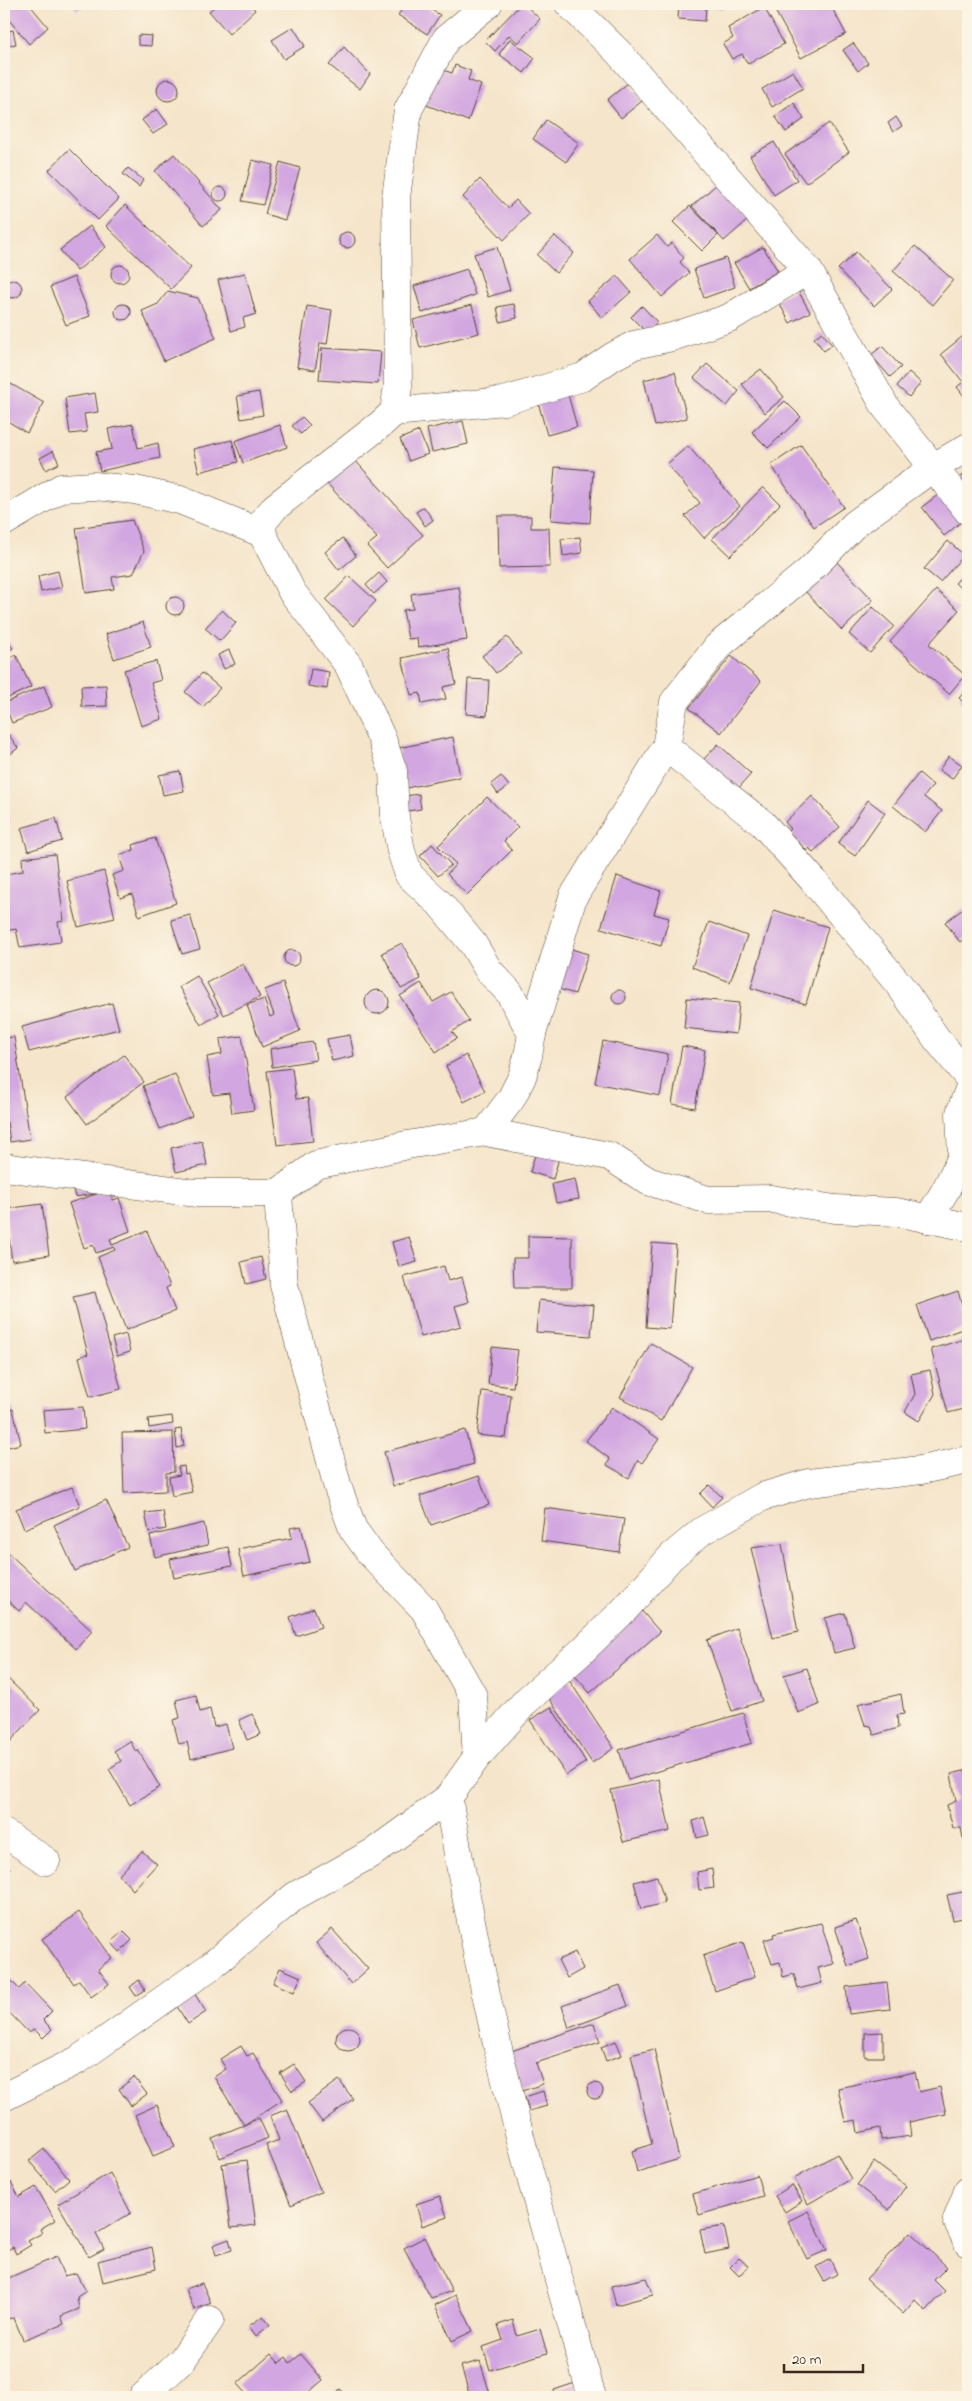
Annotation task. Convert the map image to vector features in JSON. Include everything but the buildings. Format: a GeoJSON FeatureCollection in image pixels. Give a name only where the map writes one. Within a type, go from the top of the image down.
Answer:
{"type":"FeatureCollection","features":[{"type":"Feature","properties":{"kind":"street"},"geometry":{"type":"LineString","coordinates":[[394,412],[398,386],[396,197],[408,110],[446,39],[488,4]]}},
{"type":"Feature","properties":{"kind":"street"},"geometry":{"type":"LineString","coordinates":[[569,4],[619,53],[808,270],[886,408],[968,511]]}},
{"type":"Feature","properties":{"kind":"street"},"geometry":{"type":"LineString","coordinates":[[532,1034],[509,992],[489,971],[473,944],[440,904],[409,875],[401,851],[395,818],[393,771],[382,739],[350,666],[292,592],[262,533],[262,522],[294,490],[324,470],[394,412],[504,401],[583,377],[612,357],[634,345],[672,337],[729,318],[808,270]]}},
{"type":"Feature","properties":{"kind":"street"},"geometry":{"type":"LineString","coordinates":[[486,1132],[511,1099],[518,1084],[528,1056],[532,1034],[573,898],[621,816],[666,747],[674,702],[718,646],[809,572],[855,524],[934,467],[968,447]]}},
{"type":"Feature","properties":{"kind":"street"},"geometry":{"type":"LineString","coordinates":[[4,522],[61,488],[94,486],[135,490],[180,500],[262,533]]}},
{"type":"Feature","properties":{"kind":"street"},"geometry":{"type":"LineString","coordinates":[[666,747],[763,824],[813,880],[901,987],[936,1038],[968,1076]]}},
{"type":"Feature","properties":{"kind":"street"},"geometry":{"type":"LineString","coordinates":[[928,1219],[962,1157],[960,1114],[968,1092]]}},
{"type":"Feature","properties":{"kind":"street"},"geometry":{"type":"LineString","coordinates":[[4,1167],[195,1193],[278,1193],[316,1165],[407,1145],[486,1132],[609,1156],[648,1181],[708,1200],[771,1199],[835,1209],[896,1212],[968,1227]]}},
{"type":"Feature","properties":{"kind":"street"},"geometry":{"type":"LineString","coordinates":[[278,1193],[284,1286],[338,1488],[353,1529],[371,1554],[424,1609],[473,1696],[477,1758]]}},
{"type":"Feature","properties":{"kind":"street"},"geometry":{"type":"LineString","coordinates":[[4,2097],[78,2060],[211,1966],[295,1896],[374,1852],[448,1798],[477,1758],[526,1701],[626,1608],[671,1557],[702,1531],[762,1498],[809,1483],[921,1470],[968,1460]]}},
{"type":"Feature","properties":{"kind":"street"},"geometry":{"type":"LineString","coordinates":[[448,1798],[470,1918],[502,2065],[530,2176],[592,2397]]}},
{"type":"Feature","properties":{"kind":"street"},"geometry":{"type":"LineString","coordinates":[[4,1833],[46,1861]]}},
{"type":"Feature","properties":{"kind":"street"},"geometry":{"type":"LineString","coordinates":[[968,2191],[957,2220],[968,2243]]}},
{"type":"Feature","properties":{"kind":"street"},"geometry":{"type":"LineString","coordinates":[[142,2397],[182,2360],[210,2320]]}}]}
